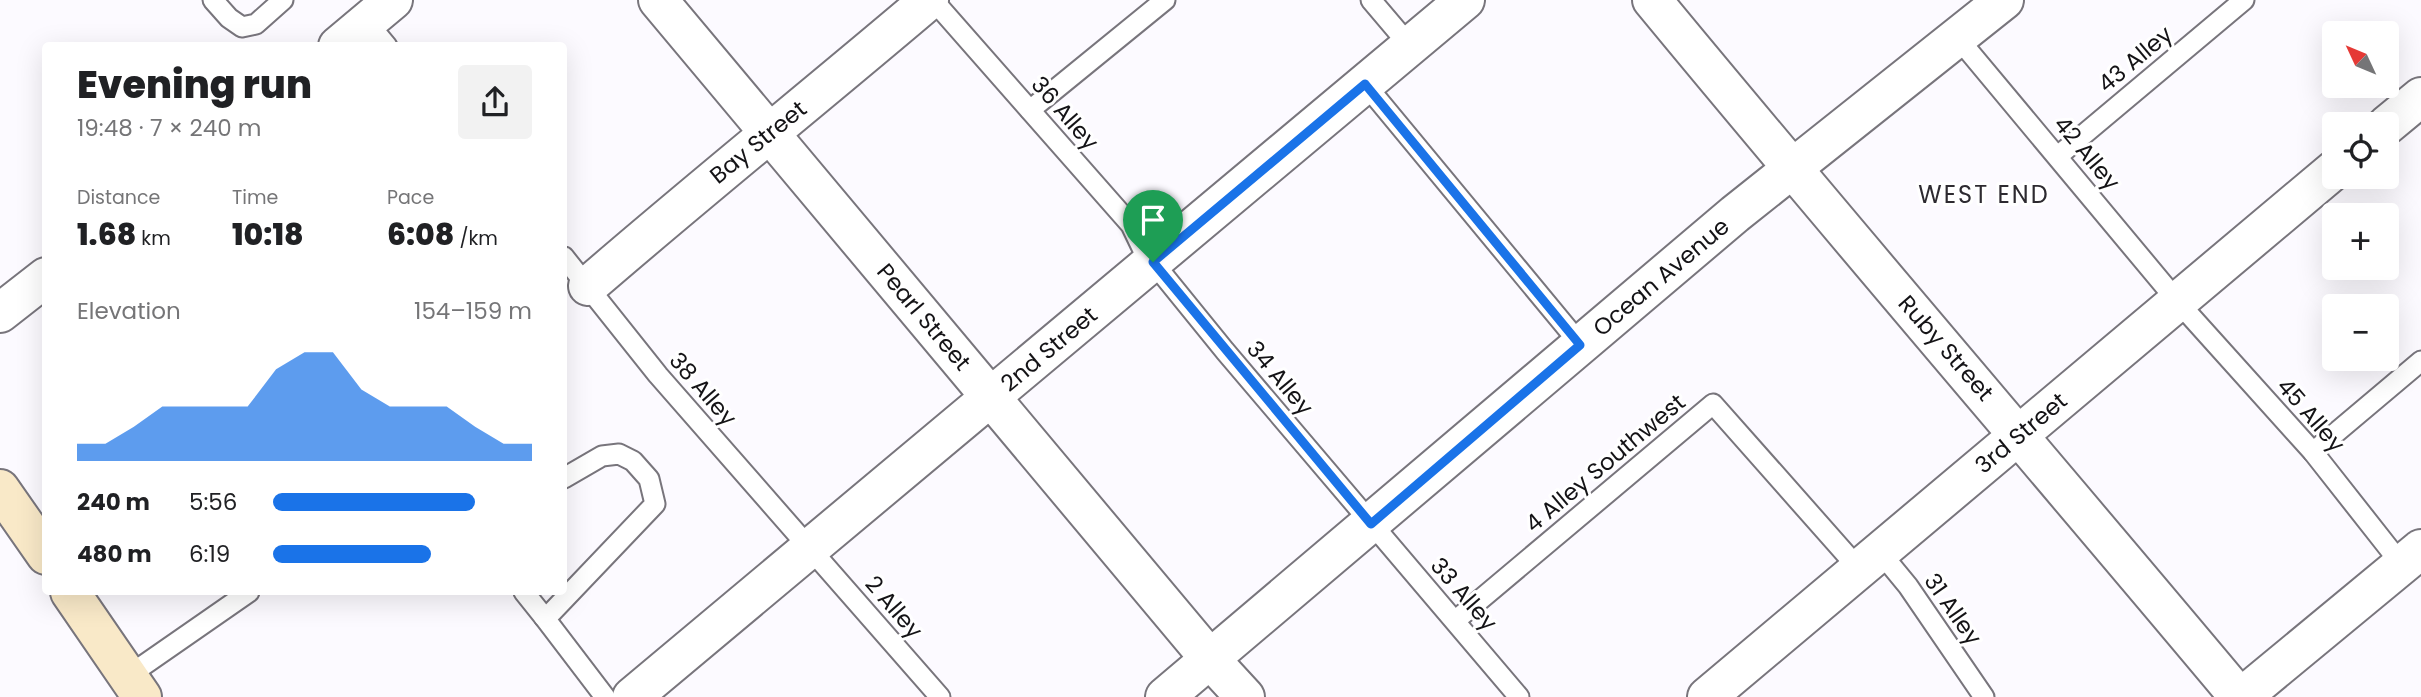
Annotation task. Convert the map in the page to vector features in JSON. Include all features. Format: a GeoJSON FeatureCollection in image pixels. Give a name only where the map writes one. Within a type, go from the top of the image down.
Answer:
{"type":"FeatureCollection","features":[{"type":"Feature","properties":{"kind":"main road"},"geometry":{"type":"LineString","coordinates":[[0,489],[42,549]]}},
{"type":"Feature","properties":{"kind":"main road"},"geometry":{"type":"LineString","coordinates":[[72,595],[135,687]]}},
{"type":"Feature","properties":{"kind":"street","name":"Pearl Street"},"geometry":{"type":"LineString","coordinates":[[658,0],[1210,659],[1245,697]]}},
{"type":"Feature","properties":{"kind":"street","name":"Bay Street"},"geometry":{"type":"LineString","coordinates":[[588,286],[699,189],[770,134],[931,0]]}},
{"type":"Feature","properties":{"kind":"street","name":"2nd Street"},"geometry":{"type":"LineString","coordinates":[[632,697],[1465,0]]}},
{"type":"Feature","properties":{"kind":"street","name":"Ruby Street"},"geometry":{"type":"LineString","coordinates":[[1652,0],[1792,170],[2240,697]]}},
{"type":"Feature","properties":{"kind":"street","name":"Ocean Avenue"},"geometry":{"type":"LineString","coordinates":[[1165,697],[1735,214],[2004,0]]}},
{"type":"Feature","properties":{"kind":"street"},"geometry":{"type":"LineString","coordinates":[[346,42],[382,23]]}},
{"type":"Feature","properties":{"kind":"street"},"geometry":{"type":"LineString","coordinates":[[2399,115],[2421,97]]}},
{"type":"Feature","properties":{"kind":"street","name":"3rd Street"},"geometry":{"type":"LineString","coordinates":[[1707,697],[2322,180]]}},
{"type":"Feature","properties":{"kind":"street"},"geometry":{"type":"LineString","coordinates":[[0,313],[42,280]]}},
{"type":"Feature","properties":{"kind":"street"},"geometry":{"type":"LineString","coordinates":[[2240,697],[2412,557]]}},
{"type":"Feature","properties":{"kind":"lane"},"geometry":{"type":"LineString","coordinates":[[213,0],[229,18],[242,27],[256,24],[283,0]]}},
{"type":"Feature","properties":{"kind":"lane","name":"36 Alley"},"geometry":{"type":"LineString","coordinates":[[931,0],[1131,225],[1143,250],[1153,262]]}},
{"type":"Feature","properties":{"kind":"lane"},"geometry":{"type":"LineString","coordinates":[[1030,110],[1166,0]]}},
{"type":"Feature","properties":{"kind":"lane"},"geometry":{"type":"LineString","coordinates":[[1371,0],[1410,46]]}},
{"type":"Feature","properties":{"kind":"lane","name":"43 Alley"},"geometry":{"type":"LineString","coordinates":[[2058,156],[2244,0]]}},
{"type":"Feature","properties":{"kind":"lane","name":"42 Alley"},"geometry":{"type":"LineString","coordinates":[[1957,37],[2178,302]]}},
{"type":"Feature","properties":{"kind":"lane"},"geometry":{"type":"LineString","coordinates":[[1365,84],[1580,345]]}},
{"type":"Feature","properties":{"kind":"lane","name":"38 Alley"},"geometry":{"type":"LineString","coordinates":[[567,261],[658,375],[811,548]]}},
{"type":"Feature","properties":{"kind":"lane","name":"34 Alley"},"geometry":{"type":"LineString","coordinates":[[1153,262],[1371,524]]}},
{"type":"Feature","properties":{"kind":"lane","name":"45 Alley"},"geometry":{"type":"LineString","coordinates":[[2178,302],[2412,557]]}},
{"type":"Feature","properties":{"kind":"lane"},"geometry":{"type":"LineString","coordinates":[[2313,452],[2421,361]]}},
{"type":"Feature","properties":{"kind":"lane","name":"4 Alley Southwest"},"geometry":{"type":"LineString","coordinates":[[1456,620],[1713,404],[1869,561]]}},
{"type":"Feature","properties":{"kind":"lane"},"geometry":{"type":"LineString","coordinates":[[544,617],[552,612],[655,504],[649,480],[633,461],[619,454],[602,456],[567,476]]}},
{"type":"Feature","properties":{"kind":"lane","name":"33 Alley"},"geometry":{"type":"LineString","coordinates":[[1371,524],[1456,620],[1519,697]]}},
{"type":"Feature","properties":{"kind":"lane","name":"2 Alley"},"geometry":{"type":"LineString","coordinates":[[811,548],[939,696]]}},
{"type":"Feature","properties":{"kind":"lane","name":"31 Alley"},"geometry":{"type":"LineString","coordinates":[[1869,561],[1908,586],[1984,697]]}},
{"type":"Feature","properties":{"kind":"lane"},"geometry":{"type":"LineString","coordinates":[[135,687],[244,595]]}},
{"type":"Feature","properties":{"kind":"lane"},"geometry":{"type":"LineString","coordinates":[[526,595],[605,697]]}},
{"type":"Feature","properties":{"kind":"district","name":"WEST END"},"geometry":{"type":"Point","coordinates":[1984,195]}},
{"type":"Feature","properties":{"kind":"route"},"geometry":{"type":"LineString","coordinates":[[1365,84],[1580,345],[1371,524],[1153,262],[1365,84]]}}]}
